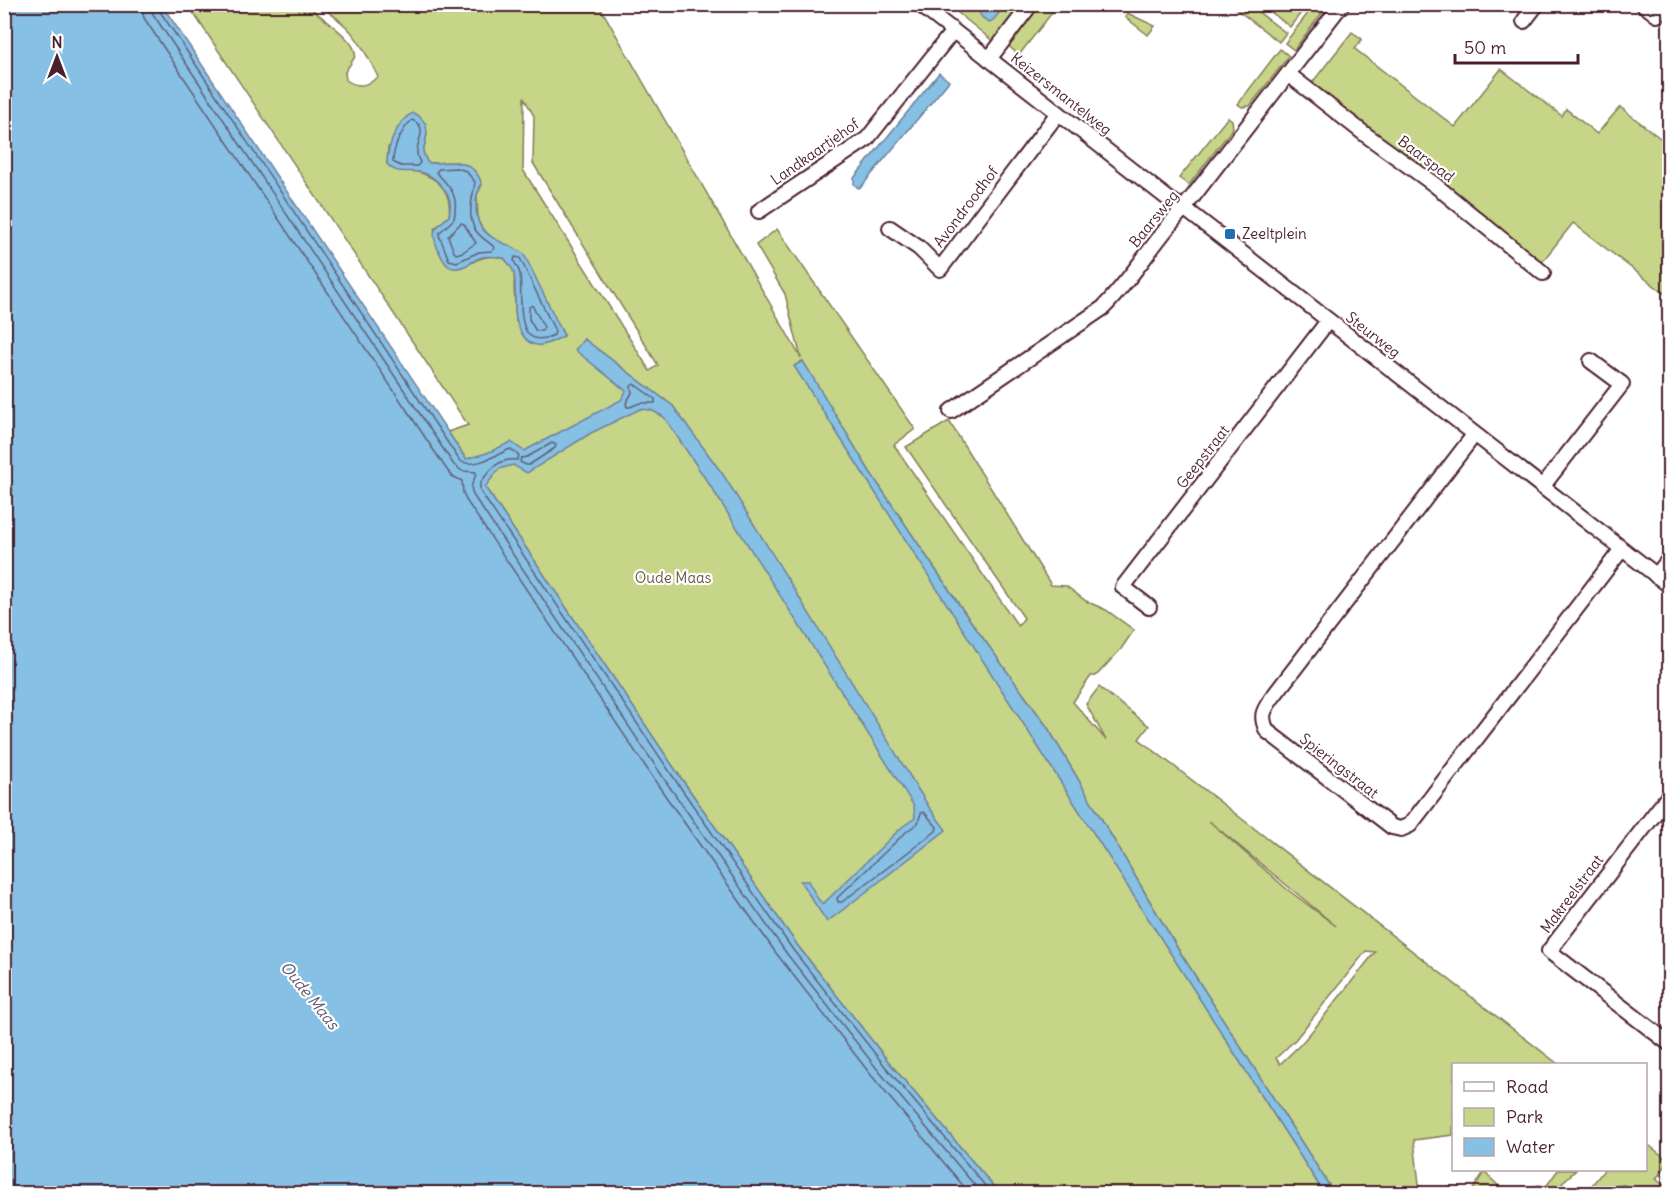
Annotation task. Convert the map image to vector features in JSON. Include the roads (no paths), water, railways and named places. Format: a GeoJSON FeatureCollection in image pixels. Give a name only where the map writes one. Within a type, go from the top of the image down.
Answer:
{"type":"FeatureCollection","features":[{"type":"Feature","properties":{"kind":"street","name":"Keizersmantelweg"},"geometry":{"type":"LineString","coordinates":[[919,4],[1171,201],[1184,208]]}},
{"type":"Feature","properties":{"kind":"street"},"geometry":{"type":"LineString","coordinates":[[989,59],[1031,4]]}},
{"type":"Feature","properties":{"kind":"street","name":"Baarsweg"},"geometry":{"type":"LineString","coordinates":[[951,411],[1103,308],[1184,208],[1342,4]]}},
{"type":"Feature","properties":{"kind":"street"},"geometry":{"type":"LineString","coordinates":[[1524,21],[1537,4]]}},
{"type":"Feature","properties":{"kind":"street"},"geometry":{"type":"LineString","coordinates":[[1643,4],[1657,15],[1665,4]]}},
{"type":"Feature","properties":{"kind":"street","name":"Landkaartjehof"},"geometry":{"type":"LineString","coordinates":[[759,211],[867,139],[953,31]]}},
{"type":"Feature","properties":{"kind":"street","name":"Baarspad"},"geometry":{"type":"LineString","coordinates":[[1288,74],[1435,185],[1543,273]]}},
{"type":"Feature","properties":{"kind":"street","name":"Avondroodhof"},"geometry":{"type":"LineString","coordinates":[[890,228],[919,248],[940,269],[1058,113]]}},
{"type":"Feature","properties":{"kind":"street","name":"Steurweg"},"geometry":{"type":"LineString","coordinates":[[1184,208],[1670,586]]}},
{"type":"Feature","properties":{"kind":"street","name":"Geepstraat"},"geometry":{"type":"LineString","coordinates":[[1149,607],[1123,587],[1328,321]]}},
{"type":"Feature","properties":{"kind":"street"},"geometry":{"type":"LineString","coordinates":[[1542,487],[1622,384],[1591,361]]}},
{"type":"Feature","properties":{"kind":"street","name":"Spieringstraat"},"geometry":{"type":"LineString","coordinates":[[1474,435],[1272,698],[1265,709],[1262,720],[1267,731],[1382,820],[1392,827],[1401,829],[1410,825],[1622,549]]}},
{"type":"Feature","properties":{"kind":"street"},"geometry":{"type":"LineString","coordinates":[[1656,576],[1670,558]]}},
{"type":"Feature","properties":{"kind":"street","name":"Makreelstraat"},"geometry":{"type":"LineString","coordinates":[[1670,794],[1549,951],[1670,1044]]}},
{"type":"Feature","properties":{"kind":"water","name":"Oude Maas"},"geometry":{"type":"Polygon","coordinates":[[[5,4],[162,5],[466,459],[487,453],[511,442],[524,451],[621,400],[626,391],[575,350],[584,339],[673,406],[724,476],[929,807],[946,830],[827,922],[800,881],[808,881],[823,904],[902,827],[915,818],[914,806],[664,417],[651,410],[640,409],[591,433],[527,473],[513,465],[499,469],[485,487],[681,778],[798,946],[888,1061],[999,1193],[5,1193],[5,4]]]}},
{"type":"Feature","properties":{"kind":"water"},"geometry":{"type":"Polygon","coordinates":[[[979,4],[1006,5],[990,22],[981,16],[979,4]]]}},
{"type":"Feature","properties":{"kind":"water"},"geometry":{"type":"Polygon","coordinates":[[[939,73],[949,81],[858,188],[854,184],[854,178],[939,73]]]}},
{"type":"Feature","properties":{"kind":"water"},"geometry":{"type":"Polygon","coordinates":[[[413,113],[426,124],[427,134],[423,152],[427,162],[462,163],[477,174],[481,183],[476,203],[479,224],[490,236],[524,254],[564,336],[540,345],[526,340],[516,319],[513,272],[504,258],[483,257],[455,268],[445,262],[437,247],[434,232],[449,216],[448,196],[438,182],[424,173],[398,171],[387,164],[394,135],[402,122],[413,113]]]}},
{"type":"Feature","properties":{"kind":"water"},"geometry":{"type":"Polygon","coordinates":[[[803,361],[870,472],[962,609],[1048,728],[1178,949],[1334,1193],[1324,1193],[794,366],[803,361]]]}},
{"type":"Feature","properties":{"kind":"water"},"geometry":{"type":"Polygon","coordinates":[[[1624,1185],[1635,1193],[1608,1193],[1615,1186],[1624,1185]]]}},
{"type":"Feature","properties":{"kind":"place","name":"Zeeltplein"},"geometry":{"type":"Point","coordinates":[1230,234]}}]}
